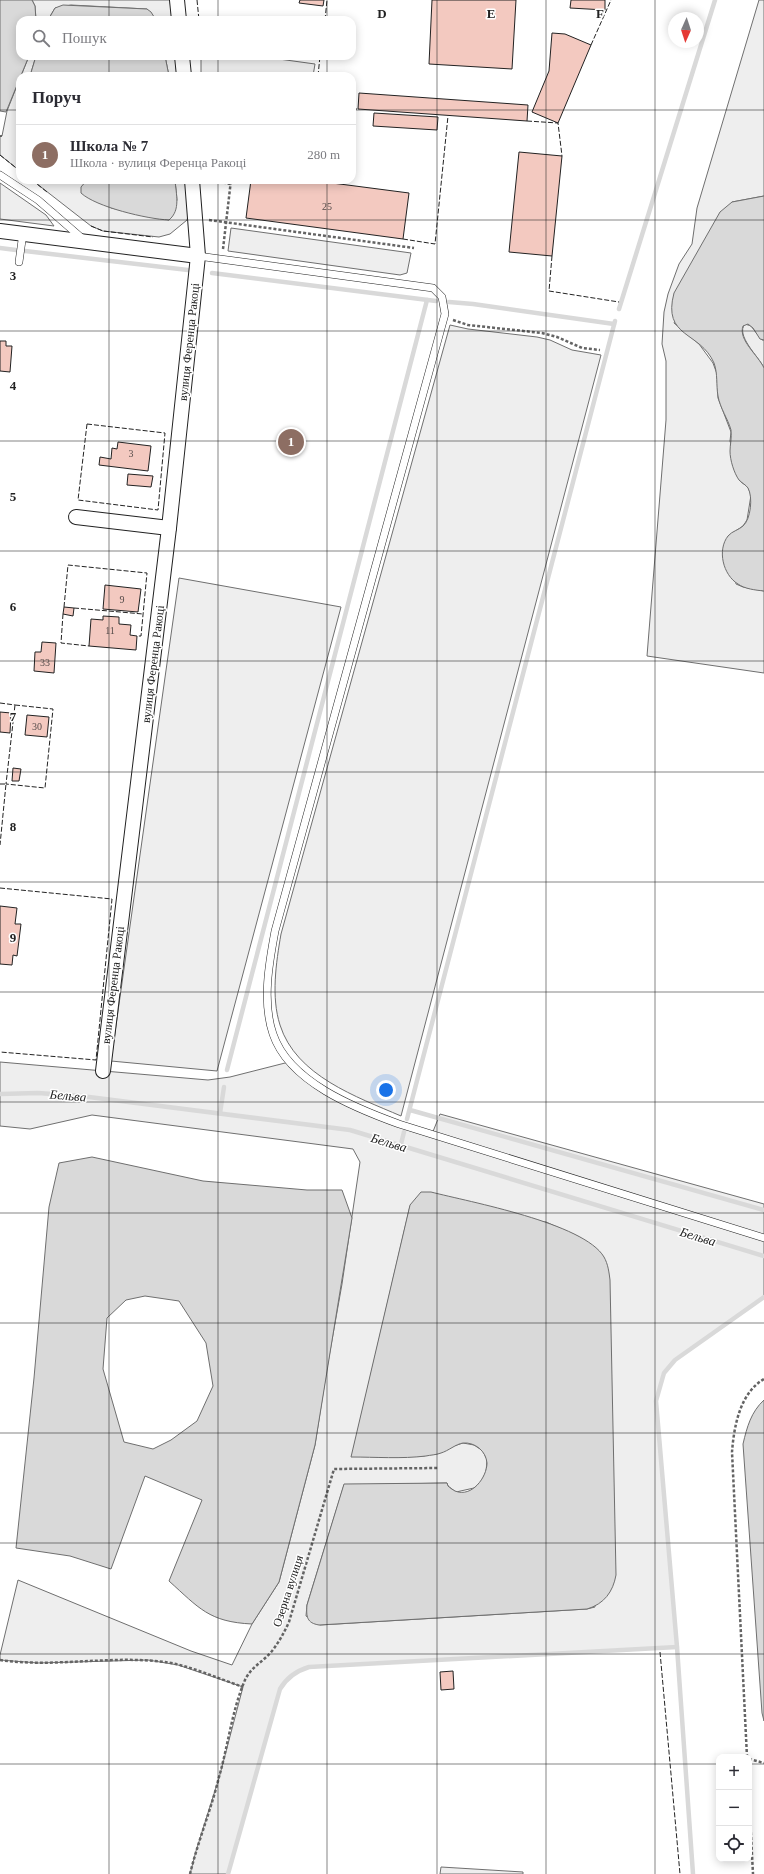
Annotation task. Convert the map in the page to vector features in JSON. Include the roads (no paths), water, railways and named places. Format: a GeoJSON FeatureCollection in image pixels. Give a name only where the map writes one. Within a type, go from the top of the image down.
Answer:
{"type":"FeatureCollection","features":[{"type":"Feature","properties":{"kind":"street"},"geometry":{"type":"LineString","coordinates":[[177,0],[179,16]]}},
{"type":"Feature","properties":{"kind":"street"},"geometry":{"type":"LineString","coordinates":[[182,60],[184,72]]}},
{"type":"Feature","properties":{"kind":"street","name":"вулиця Ференца Ракоці"},"geometry":{"type":"LineString","coordinates":[[103,1071],[169,528],[198,256],[192,184]]}},
{"type":"Feature","properties":{"kind":"street"},"geometry":{"type":"LineString","coordinates":[[0,231],[198,256]]}},
{"type":"Feature","properties":{"kind":"street"},"geometry":{"type":"LineString","coordinates":[[76,517],[169,528]]}},
{"type":"Feature","properties":{"kind":"lane"},"geometry":{"type":"LineString","coordinates":[[0,175],[38,200],[86,241]]}},
{"type":"Feature","properties":{"kind":"lane"},"geometry":{"type":"LineString","coordinates":[[20,262],[23,234]]}},
{"type":"Feature","properties":{"kind":"lane"},"geometry":{"type":"LineString","coordinates":[[198,256],[433,288],[442,297],[445,314],[275,931],[269,977],[268,999],[273,1034],[280,1048],[289,1062],[301,1073],[332,1095],[372,1114],[764,1238]]}},
{"type":"Feature","properties":{"kind":"waterway"},"geometry":{"type":"LineString","coordinates":[[619,309],[715,0]]}},
{"type":"Feature","properties":{"kind":"waterway"},"geometry":{"type":"LineString","coordinates":[[0,248],[16,250]]}},
{"type":"Feature","properties":{"kind":"waterway"},"geometry":{"type":"LineString","coordinates":[[25,251],[188,270]]}},
{"type":"Feature","properties":{"kind":"waterway"},"geometry":{"type":"LineString","coordinates":[[212,273],[436,301]]}},
{"type":"Feature","properties":{"kind":"waterway"},"geometry":{"type":"LineString","coordinates":[[227,1070],[427,300]]}},
{"type":"Feature","properties":{"kind":"waterway"},"geometry":{"type":"LineString","coordinates":[[449,302],[614,324]]}},
{"type":"Feature","properties":{"kind":"waterway"},"geometry":{"type":"LineString","coordinates":[[407,1119],[615,321]]}},
{"type":"Feature","properties":{"kind":"waterway"},"geometry":{"type":"LineString","coordinates":[[220,1113],[224,1087]]}},
{"type":"Feature","properties":{"kind":"waterway","name":"Бельва"},"geometry":{"type":"LineString","coordinates":[[0,1094],[38,1093],[81,1096],[350,1130],[764,1256]]}},
{"type":"Feature","properties":{"kind":"waterway"},"geometry":{"type":"LineString","coordinates":[[410,1110],[764,1210]]}},
{"type":"Feature","properties":{"kind":"waterway"},"geometry":{"type":"LineString","coordinates":[[401,1144],[404,1132]]}},
{"type":"Feature","properties":{"kind":"waterway"},"geometry":{"type":"LineString","coordinates":[[693,1874],[677,1647],[656,1401],[664,1373],[675,1360],[764,1297]]}},
{"type":"Feature","properties":{"kind":"waterway"},"geometry":{"type":"LineString","coordinates":[[228,1874],[280,1689],[292,1675],[300,1670],[309,1667],[677,1647]]}},
{"type":"Feature","properties":{"kind":"place","name":"Школа № 7"},"geometry":{"type":"Point","coordinates":[291,442]}}]}
